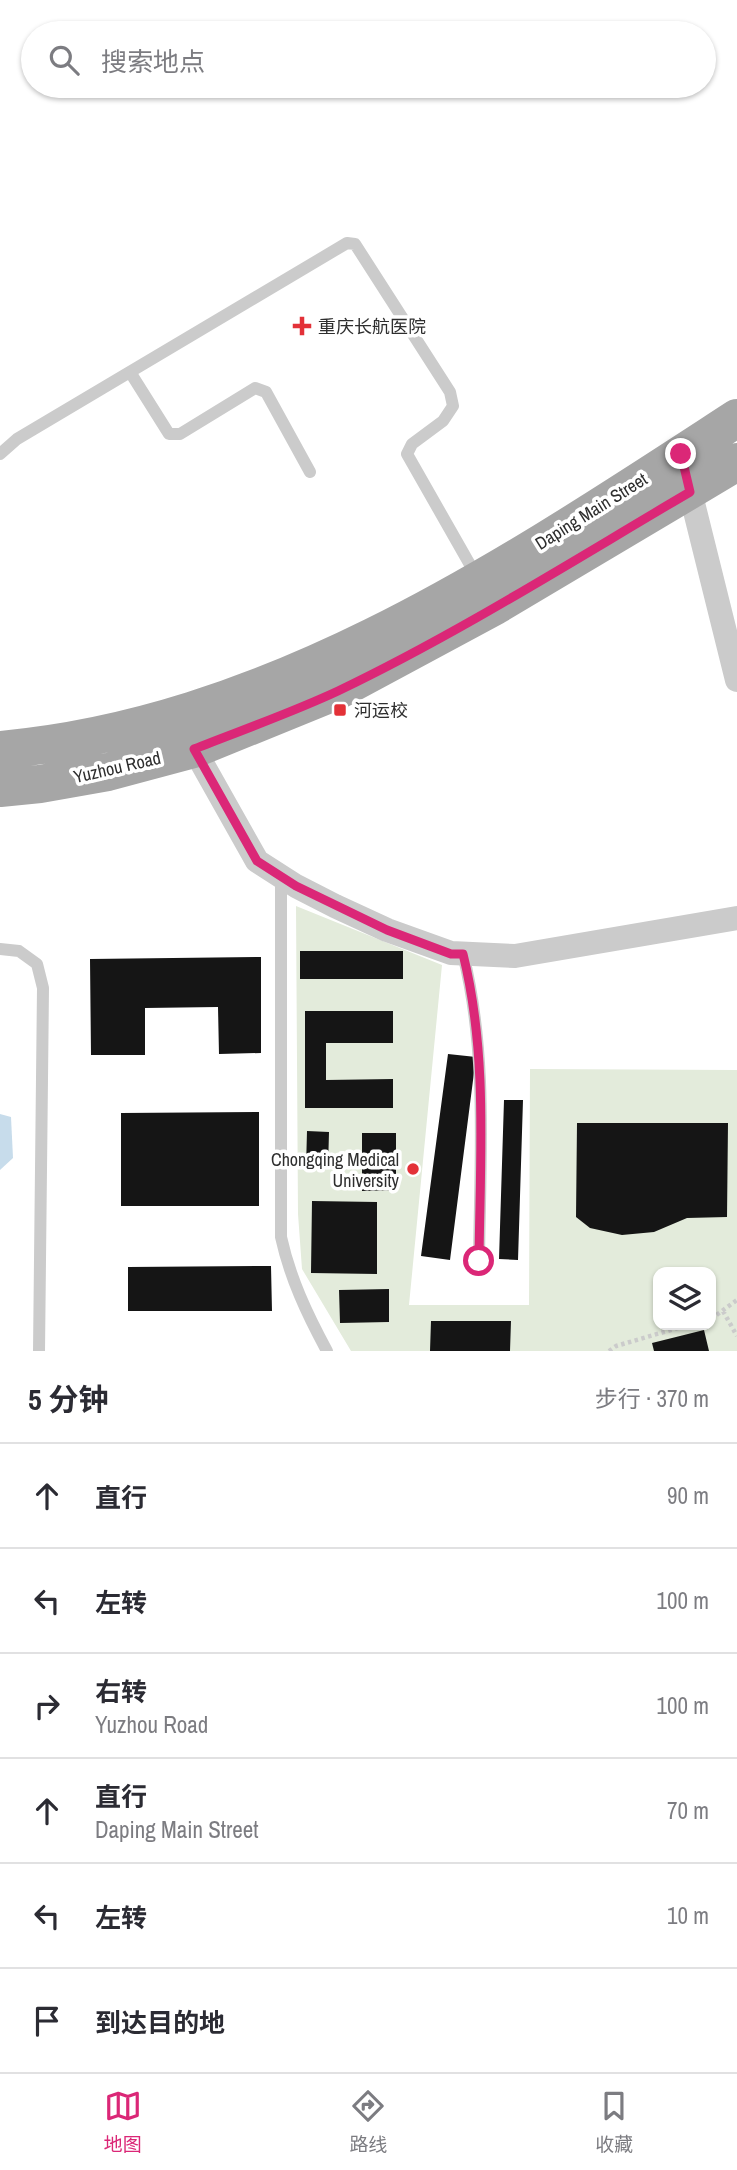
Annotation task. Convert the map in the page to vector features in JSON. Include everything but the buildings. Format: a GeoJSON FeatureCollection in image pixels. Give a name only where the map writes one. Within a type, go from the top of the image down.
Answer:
{"type":"FeatureCollection","features":[{"type":"Feature","properties":{"kind":"main road","name":"Daping Main Street"},"geometry":{"type":"LineString","coordinates":[[487,593],[681,454],[737,418]]}},
{"type":"Feature","properties":{"kind":"main road","name":"Daping Main Street"},"geometry":{"type":"LineString","coordinates":[[487,593],[690,492],[737,461]]}},
{"type":"Feature","properties":{"kind":"main road","name":"Yuzhou Road"},"geometry":{"type":"LineString","coordinates":[[0,788],[108,772],[190,732],[337,691],[487,593]]}},
{"type":"Feature","properties":{"kind":"main road","name":"Yuzhou Road"},"geometry":{"type":"LineString","coordinates":[[0,750],[102,735],[190,732]]}},
{"type":"Feature","properties":{"kind":"street"},"geometry":{"type":"LineString","coordinates":[[681,454],[737,680]]}},
{"type":"Feature","properties":{"kind":"street"},"geometry":{"type":"LineString","coordinates":[[190,732],[257,861],[335,906],[387,930],[451,954],[515,956],[737,918]]}},
{"type":"Feature","properties":{"kind":"lane"},"geometry":{"type":"LineString","coordinates":[[0,454],[17,439],[347,243],[355,244],[450,391],[453,407],[443,421],[412,444],[407,454],[487,593]]}},
{"type":"Feature","properties":{"kind":"lane"},"geometry":{"type":"LineString","coordinates":[[130,372],[169,434],[180,435],[255,388],[266,392],[310,472]]}},
{"type":"Feature","properties":{"kind":"lane"},"geometry":{"type":"LineString","coordinates":[[281,877],[281,1237],[287,1263],[308,1317],[327,1351]]}},
{"type":"Feature","properties":{"kind":"lane"},"geometry":{"type":"LineString","coordinates":[[0,949],[19,951],[37,964],[43,988],[39,1351]]}},
{"type":"Feature","properties":{"kind":"lane"},"geometry":{"type":"LineString","coordinates":[[463,954],[469,977],[481,1074],[479,1261]]}},
{"type":"Feature","properties":{"kind":"path"},"geometry":{"type":"LineString","coordinates":[[716,1316],[737,1300]]}},
{"type":"Feature","properties":{"kind":"path"},"geometry":{"type":"LineString","coordinates":[[723,1311],[737,1336]]}},
{"type":"Feature","properties":{"kind":"path"},"geometry":{"type":"LineString","coordinates":[[609,1351],[616,1346],[671,1330]]}},
{"type":"Feature","properties":{"kind":"green space"},"geometry":{"type":"Polygon","coordinates":[[[296,906],[442,965],[409,1305],[529,1305],[530,1069],[737,1070],[737,1351],[351,1351],[302,1269],[298,1214],[296,906]]]}},
{"type":"Feature","properties":{"kind":"water"},"geometry":{"type":"Polygon","coordinates":[[[0,1114],[11,1117],[13,1158],[0,1170],[0,1114]]]}},
{"type":"Feature","properties":{"kind":"place","name":"重庆长航医院"},"geometry":{"type":"Point","coordinates":[302,326]}},
{"type":"Feature","properties":{"kind":"place","name":"河运校"},"geometry":{"type":"Point","coordinates":[340,710]}},
{"type":"Feature","properties":{"kind":"place","name":"Chongqing Medical University"},"geometry":{"type":"Point","coordinates":[413,1169]}},
{"type":"Feature","properties":{"kind":"route"},"geometry":{"type":"LineString","coordinates":[[479,1261],[481,1074],[469,977],[463,954],[451,954],[387,930],[296,886],[257,861],[194,749],[337,691],[394,662],[690,492],[681,454]]}}]}
